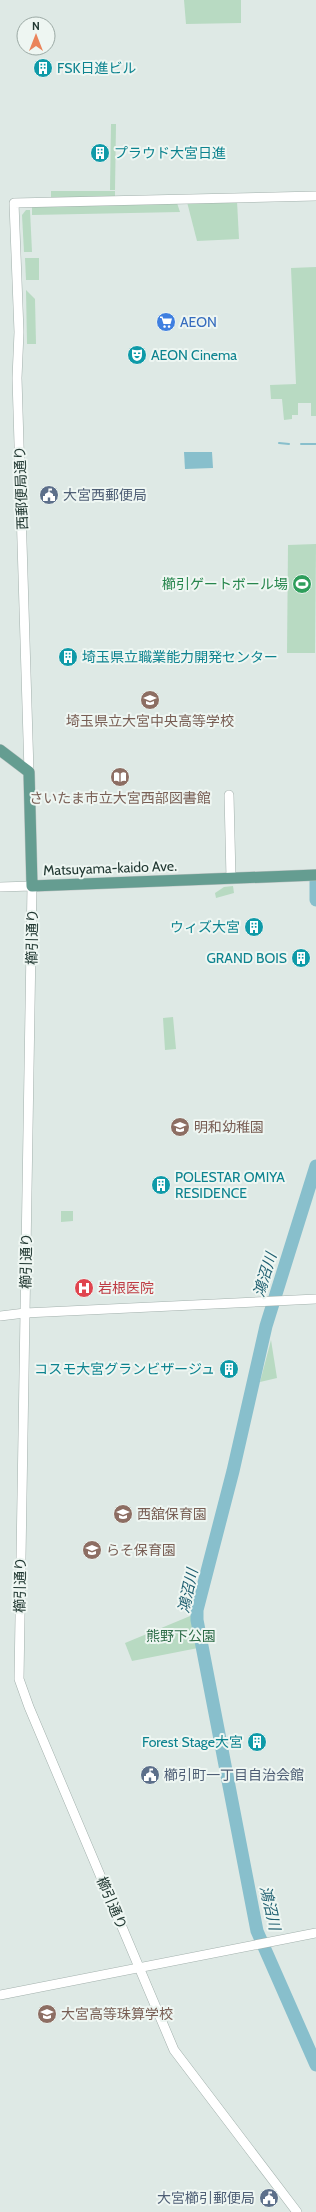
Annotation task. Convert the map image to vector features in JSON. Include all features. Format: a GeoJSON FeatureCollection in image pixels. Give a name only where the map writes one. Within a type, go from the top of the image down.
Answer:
{"type":"FeatureCollection","features":[{"type":"Feature","properties":{"kind":"main road"},"geometry":{"type":"LineString","coordinates":[[0,750],[29,772]]}},
{"type":"Feature","properties":{"kind":"main road","name":"Matsuyama-kaido Ave."},"geometry":{"type":"LineString","coordinates":[[29,772],[32,886],[313,875]]}},
{"type":"Feature","properties":{"kind":"street","name":"西郵便局通り"},"geometry":{"type":"LineString","coordinates":[[29,772],[17,378],[19,332],[14,203],[316,196]]}},
{"type":"Feature","properties":{"kind":"street"},"geometry":{"type":"LineString","coordinates":[[229,795],[231,878]]}},
{"type":"Feature","properties":{"kind":"street"},"geometry":{"type":"LineString","coordinates":[[0,887],[32,886]]}},
{"type":"Feature","properties":{"kind":"street","name":"櫛引通り"},"geometry":{"type":"LineString","coordinates":[[32,886],[19,1679],[29,1707],[174,2050],[297,2212]]}},
{"type":"Feature","properties":{"kind":"street"},"geometry":{"type":"LineString","coordinates":[[0,1316],[25,1313],[316,1299]]}},
{"type":"Feature","properties":{"kind":"street"},"geometry":{"type":"LineString","coordinates":[[0,1995],[316,1933]]}},
{"type":"Feature","properties":{"kind":"green space"},"geometry":{"type":"Polygon","coordinates":[[[184,0],[241,0],[241,23],[186,24],[184,0]]]}},
{"type":"Feature","properties":{"kind":"green space"},"geometry":{"type":"Polygon","coordinates":[[[111,124],[116,124],[115,190],[110,190],[111,124]]]}},
{"type":"Feature","properties":{"kind":"green space"},"geometry":{"type":"Polygon","coordinates":[[[51,191],[115,191],[115,200],[51,201],[51,191]]]}},
{"type":"Feature","properties":{"kind":"green space"},"geometry":{"type":"Polygon","coordinates":[[[237,201],[239,239],[197,241],[187,202],[237,201]]]}},
{"type":"Feature","properties":{"kind":"green space"},"geometry":{"type":"Polygon","coordinates":[[[177,203],[180,212],[32,215],[32,206],[177,203]]]}},
{"type":"Feature","properties":{"kind":"green space"},"geometry":{"type":"Polygon","coordinates":[[[26,210],[30,210],[32,252],[24,252],[22,215],[26,210]]]}},
{"type":"Feature","properties":{"kind":"green space"},"geometry":{"type":"Polygon","coordinates":[[[25,258],[39,258],[39,280],[26,280],[25,258]]]}},
{"type":"Feature","properties":{"kind":"green space"},"geometry":{"type":"Polygon","coordinates":[[[316,267],[316,416],[311,416],[311,403],[298,403],[298,415],[292,415],[292,419],[284,420],[282,399],[271,399],[270,385],[296,384],[291,268],[316,267]]]}},
{"type":"Feature","properties":{"kind":"green space"},"geometry":{"type":"Polygon","coordinates":[[[26,290],[35,299],[36,344],[27,344],[26,290]]]}},
{"type":"Feature","properties":{"kind":"green space","name":"櫛引ゲートボール場"},"geometry":{"type":"Polygon","coordinates":[[[316,544],[315,653],[287,653],[288,545],[316,544]]]}},
{"type":"Feature","properties":{"kind":"green space"},"geometry":{"type":"Polygon","coordinates":[[[233,886],[234,893],[216,898],[215,893],[224,887],[233,886]]]}},
{"type":"Feature","properties":{"kind":"green space"},"geometry":{"type":"Polygon","coordinates":[[[173,1017],[176,1049],[165,1050],[163,1018],[173,1017]]]}},
{"type":"Feature","properties":{"kind":"green space"},"geometry":{"type":"Polygon","coordinates":[[[61,1211],[73,1211],[73,1221],[61,1222],[61,1211]]]}},
{"type":"Feature","properties":{"kind":"green space"},"geometry":{"type":"Polygon","coordinates":[[[271,1340],[277,1378],[260,1382],[271,1340]]]}},
{"type":"Feature","properties":{"kind":"green space","name":"熊野下公園"},"geometry":{"type":"Polygon","coordinates":[[[195,1614],[198,1648],[132,1661],[125,1643],[195,1614]]]}},
{"type":"Feature","properties":{"kind":"water"},"geometry":{"type":"Polygon","coordinates":[[[184,452],[212,452],[213,468],[185,469],[184,452]]]}},
{"type":"Feature","properties":{"kind":"waterway"},"geometry":{"type":"LineString","coordinates":[[279,443],[289,444]]}},
{"type":"Feature","properties":{"kind":"waterway"},"geometry":{"type":"LineString","coordinates":[[301,444],[316,444]]}},
{"type":"Feature","properties":{"kind":"waterway","name":"鴻沼川"},"geometry":{"type":"LineString","coordinates":[[316,878],[316,900]]}},
{"type":"Feature","properties":{"kind":"waterway","name":"鴻沼川"},"geometry":{"type":"LineString","coordinates":[[316,1166],[266,1326],[233,1471],[197,1610],[197,1620],[257,1931],[316,2065]]}},
{"type":"Feature","properties":{"kind":"place","name":"FSK日進ビル"},"geometry":{"type":"Point","coordinates":[43,68]}},
{"type":"Feature","properties":{"kind":"place","name":"プラウド大宮日進"},"geometry":{"type":"Point","coordinates":[100,153]}},
{"type":"Feature","properties":{"kind":"place","name":"AEON"},"geometry":{"type":"Point","coordinates":[166,322]}},
{"type":"Feature","properties":{"kind":"place","name":"AEON Cinema"},"geometry":{"type":"Point","coordinates":[137,355]}},
{"type":"Feature","properties":{"kind":"place","name":"大宮西郵便局"},"geometry":{"type":"Point","coordinates":[49,495]}},
{"type":"Feature","properties":{"kind":"place","name":"櫛引ゲートボール場"},"geometry":{"type":"Point","coordinates":[302,584]}},
{"type":"Feature","properties":{"kind":"place","name":"埼玉県立職業能力開発センター"},"geometry":{"type":"Point","coordinates":[68,657]}},
{"type":"Feature","properties":{"kind":"place","name":"埼玉県立大宮中央高等学校"},"geometry":{"type":"Point","coordinates":[150,700]}},
{"type":"Feature","properties":{"kind":"place","name":"さいたま市立大宮西部図書館"},"geometry":{"type":"Point","coordinates":[120,777]}},
{"type":"Feature","properties":{"kind":"place","name":"ウィズ大宮"},"geometry":{"type":"Point","coordinates":[254,927]}},
{"type":"Feature","properties":{"kind":"place","name":"GRAND BOIS"},"geometry":{"type":"Point","coordinates":[301,958]}},
{"type":"Feature","properties":{"kind":"place","name":"明和幼稚園"},"geometry":{"type":"Point","coordinates":[180,1127]}},
{"type":"Feature","properties":{"kind":"place","name":"POLESTAR OMIYA RESIDENCE"},"geometry":{"type":"Point","coordinates":[161,1185]}},
{"type":"Feature","properties":{"kind":"place","name":"岩根医院"},"geometry":{"type":"Point","coordinates":[84,1288]}},
{"type":"Feature","properties":{"kind":"place","name":"コスモ大宮グランビザージュ"},"geometry":{"type":"Point","coordinates":[229,1369]}},
{"type":"Feature","properties":{"kind":"place","name":"西舘保育園"},"geometry":{"type":"Point","coordinates":[123,1514]}},
{"type":"Feature","properties":{"kind":"place","name":"らそ保育園"},"geometry":{"type":"Point","coordinates":[92,1550]}},
{"type":"Feature","properties":{"kind":"place","name":"Forest Stage大宮"},"geometry":{"type":"Point","coordinates":[257,1742]}},
{"type":"Feature","properties":{"kind":"place","name":"櫛引町一丁目自治会館"},"geometry":{"type":"Point","coordinates":[150,1775]}},
{"type":"Feature","properties":{"kind":"place","name":"大宮高等珠算学校"},"geometry":{"type":"Point","coordinates":[47,2014]}},
{"type":"Feature","properties":{"kind":"place","name":"大宮櫛引郵便局"},"geometry":{"type":"Point","coordinates":[269,2198]}}]}
